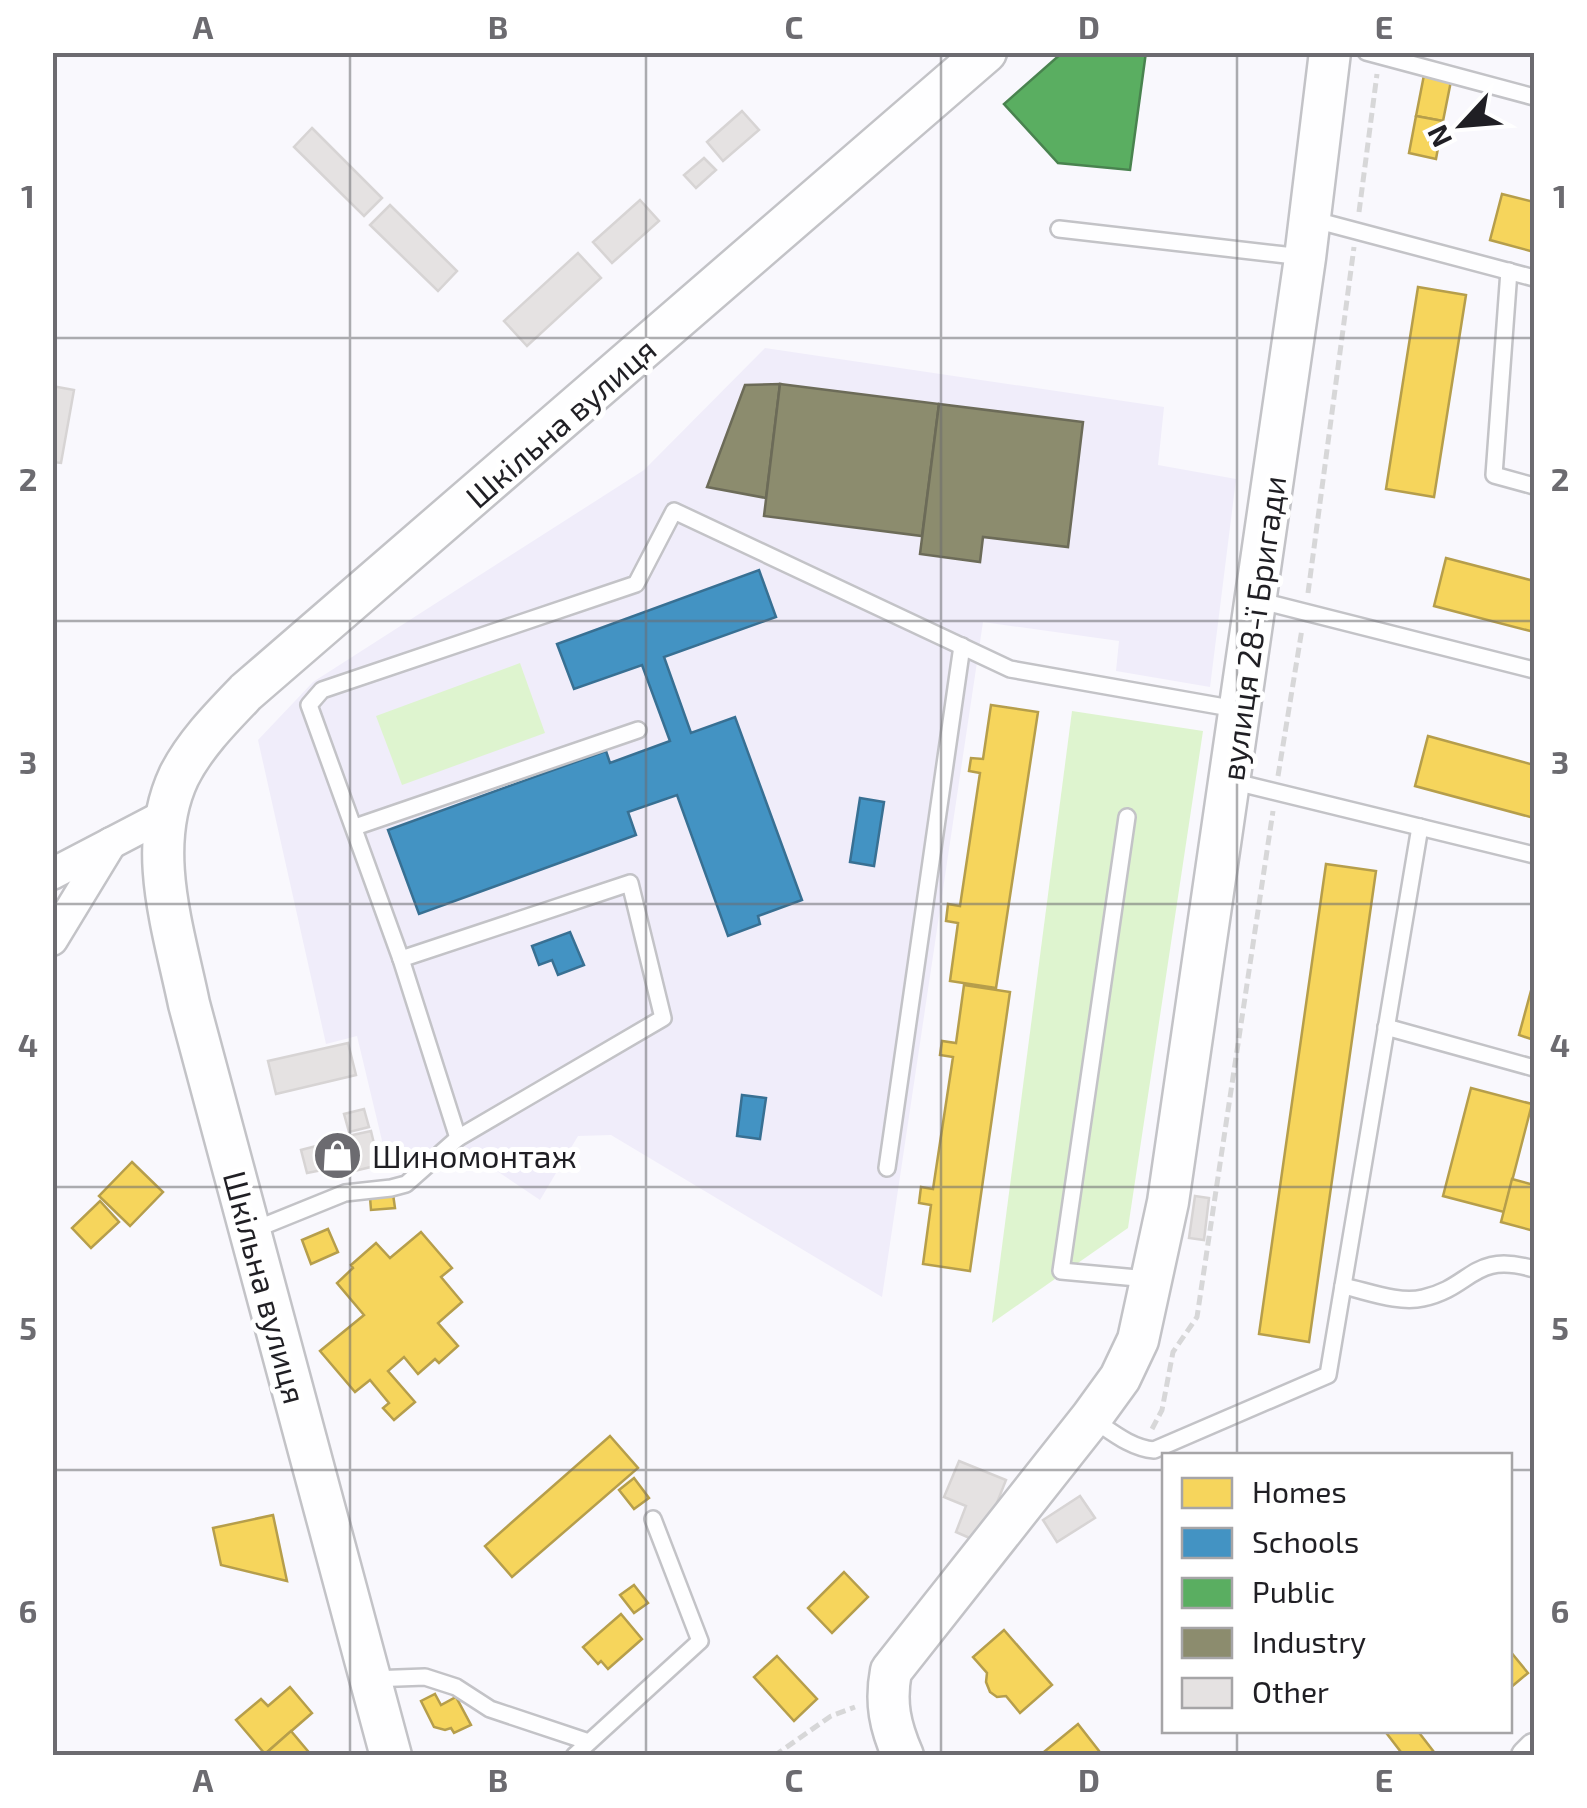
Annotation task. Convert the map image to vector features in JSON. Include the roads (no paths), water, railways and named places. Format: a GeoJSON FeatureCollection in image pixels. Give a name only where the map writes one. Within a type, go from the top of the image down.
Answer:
{"type":"FeatureCollection","features":[{"type":"Feature","properties":{"kind":"street","name":"Шкільна вулиця"},"geometry":{"type":"LineString","coordinates":[[392,1756],[190,1004],[169,910],[163,862],[165,816],[180,775],[210,730],[246,692],[986,52]]}},
{"type":"Feature","properties":{"kind":"street","name":"вулиця 28-ї Бригади"},"geometry":{"type":"LineString","coordinates":[[904,1756],[890,1727],[886,1696],[891,1671],[1091,1418],[1120,1378],[1138,1340],[1168,1202],[1231,781],[1330,52]]}},
{"type":"Feature","properties":{"kind":"street"},"geometry":{"type":"LineString","coordinates":[[52,874],[165,816]]}},
{"type":"Feature","properties":{"kind":"street"},"geometry":{"type":"LineString","coordinates":[[52,940],[111,843]]}},
{"type":"Feature","properties":{"kind":"street"},"geometry":{"type":"LineString","coordinates":[[1527,1756],[1534,1749]]}},
{"type":"Feature","properties":{"kind":"lane"},"geometry":{"type":"LineString","coordinates":[[1373,54],[1534,98]]}},
{"type":"Feature","properties":{"kind":"lane"},"geometry":{"type":"LineString","coordinates":[[1058,228],[1307,238],[1356,231],[1534,278]]}},
{"type":"Feature","properties":{"kind":"lane"},"geometry":{"type":"LineString","coordinates":[[1509,271],[1494,475],[1534,486]]}},
{"type":"Feature","properties":{"kind":"lane"},"geometry":{"type":"LineString","coordinates":[[458,1138],[401,960],[309,705],[322,690],[636,584],[674,511],[1010,669],[1240,710]]}},
{"type":"Feature","properties":{"kind":"lane"},"geometry":{"type":"LineString","coordinates":[[1256,599],[1534,670]]}},
{"type":"Feature","properties":{"kind":"lane"},"geometry":{"type":"LineString","coordinates":[[888,1168],[962,646]]}},
{"type":"Feature","properties":{"kind":"lane"},"geometry":{"type":"LineString","coordinates":[[355,827],[638,730]]}},
{"type":"Feature","properties":{"kind":"lane"},"geometry":{"type":"LineString","coordinates":[[1231,781],[1534,854]]}},
{"type":"Feature","properties":{"kind":"lane"},"geometry":{"type":"LineString","coordinates":[[1127,817],[1061,1272],[1152,1280]]}},
{"type":"Feature","properties":{"kind":"lane"},"geometry":{"type":"LineString","coordinates":[[1091,1418],[1142,1449],[1163,1448],[1328,1375],[1420,827]]}},
{"type":"Feature","properties":{"kind":"lane"},"geometry":{"type":"LineString","coordinates":[[250,1231],[345,1193],[406,1184],[458,1138],[663,1018],[630,883],[401,960]]}},
{"type":"Feature","properties":{"kind":"lane"},"geometry":{"type":"LineString","coordinates":[[1386,1027],[1534,1068]]}},
{"type":"Feature","properties":{"kind":"lane"},"geometry":{"type":"LineString","coordinates":[[1344,1286],[1411,1300],[1437,1293],[1496,1262],[1534,1268]]}},
{"type":"Feature","properties":{"kind":"lane"},"geometry":{"type":"LineString","coordinates":[[574,1756],[700,1641],[653,1519]]}},
{"type":"Feature","properties":{"kind":"lane"},"geometry":{"type":"LineString","coordinates":[[371,1679],[425,1677],[456,1687],[490,1708],[589,1742]]}},
{"type":"Feature","properties":{"kind":"place","name":"Шиномонтаж"},"geometry":{"type":"Point","coordinates":[337,1155]}}]}
